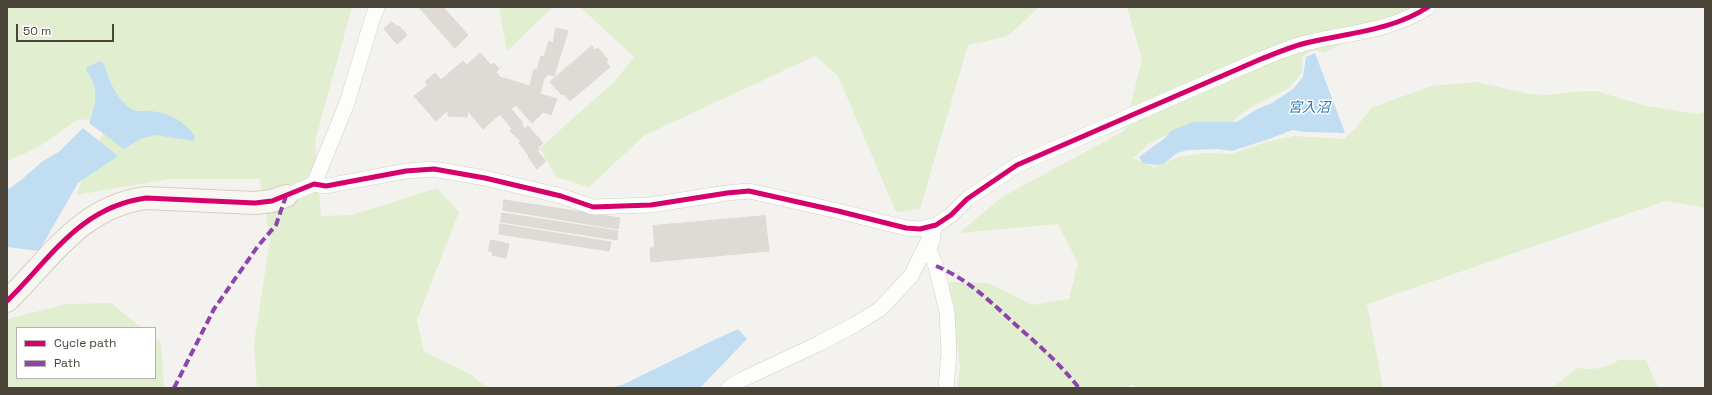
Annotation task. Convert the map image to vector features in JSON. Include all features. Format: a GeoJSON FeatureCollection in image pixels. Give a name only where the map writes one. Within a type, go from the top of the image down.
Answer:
{"type":"FeatureCollection","features":[{"type":"Feature","properties":{"kind":"street"},"geometry":{"type":"LineString","coordinates":[[314,184],[347,103],[377,7]]}},
{"type":"Feature","properties":{"kind":"street"},"geometry":{"type":"LineString","coordinates":[[7,301],[47,258],[80,226],[111,207],[131,200],[146,198],[255,203],[272,201],[314,184],[326,186],[406,171],[434,169],[485,178],[561,196],[593,207],[652,205],[749,191],[906,228],[920,229],[936,226],[951,215],[967,199],[1017,165],[1261,59],[1301,44],[1362,32],[1397,23],[1428,7]]}},
{"type":"Feature","properties":{"kind":"street"},"geometry":{"type":"LineString","coordinates":[[729,388],[739,381],[850,327],[880,309],[911,276],[936,226]]}},
{"type":"Feature","properties":{"kind":"street"},"geometry":{"type":"LineString","coordinates":[[936,226],[929,251],[936,266],[947,312],[949,353],[946,388]]}},
{"type":"Feature","properties":{"kind":"green space"},"geometry":{"type":"Polygon","coordinates":[[[7,7],[352,7],[315,141],[321,216],[352,215],[437,188],[459,212],[417,320],[424,352],[470,374],[488,388],[257,388],[254,343],[270,240],[260,179],[170,179],[76,195],[110,118],[77,120],[37,148],[7,161],[7,7]]]}},
{"type":"Feature","properties":{"kind":"green space"},"geometry":{"type":"Polygon","coordinates":[[[499,7],[553,7],[507,51],[499,7]]]}},
{"type":"Feature","properties":{"kind":"green space"},"geometry":{"type":"Polygon","coordinates":[[[580,7],[1039,7],[1008,36],[968,45],[920,209],[896,212],[838,76],[815,56],[645,135],[589,187],[556,177],[540,148],[615,81],[634,57],[580,7]]]}},
{"type":"Feature","properties":{"kind":"green space"},"geometry":{"type":"Polygon","coordinates":[[[1127,7],[1412,7],[1324,53],[1313,50],[1302,57],[1302,72],[1291,87],[1253,106],[1236,118],[1228,133],[1172,132],[1150,143],[1133,158],[1154,167],[1179,157],[1204,153],[1231,154],[1266,142],[1294,136],[1344,139],[1356,128],[1371,108],[1431,86],[1477,82],[1529,94],[1550,95],[1570,92],[1596,91],[1646,106],[1695,114],[1705,112],[1705,208],[1665,201],[1367,304],[1383,388],[1137,388],[1132,385],[1125,388],[957,388],[960,366],[949,282],[988,283],[1032,305],[1069,299],[1078,263],[1058,224],[959,233],[1002,197],[1124,131],[1142,59],[1127,7]]]}},
{"type":"Feature","properties":{"kind":"green space"},"geometry":{"type":"Polygon","coordinates":[[[111,303],[141,327],[16,327],[16,379],[156,379],[156,339],[161,343],[164,388],[7,388],[7,319],[67,304],[111,303]]]}},
{"type":"Feature","properties":{"kind":"green space"},"geometry":{"type":"Polygon","coordinates":[[[1619,360],[1646,360],[1658,388],[1552,388],[1577,368],[1599,368],[1619,360]]]}},
{"type":"Feature","properties":{"kind":"water","name":"宮入沼"},"geometry":{"type":"Polygon","coordinates":[[[1315,53],[1345,133],[1306,132],[1292,130],[1232,151],[1218,149],[1188,150],[1177,153],[1163,164],[1155,165],[1143,163],[1139,157],[1165,138],[1171,131],[1192,122],[1237,122],[1257,109],[1272,103],[1293,89],[1303,77],[1306,57],[1315,53]]]}},
{"type":"Feature","properties":{"kind":"water"},"geometry":{"type":"Polygon","coordinates":[[[100,61],[104,64],[115,91],[124,103],[136,111],[162,113],[175,118],[191,131],[195,137],[193,141],[156,135],[140,139],[124,149],[89,123],[94,108],[95,92],[93,82],[86,68],[100,61]]]}},
{"type":"Feature","properties":{"kind":"water"},"geometry":{"type":"Polygon","coordinates":[[[83,128],[118,156],[78,183],[39,251],[7,247],[7,189],[21,180],[43,161],[60,151],[83,128]]]}},
{"type":"Feature","properties":{"kind":"water"},"geometry":{"type":"Polygon","coordinates":[[[738,329],[747,339],[700,388],[611,388],[622,385],[738,329]]]}},
{"type":"Feature","properties":{"kind":"building"},"geometry":{"type":"Polygon","coordinates":[[[419,7],[443,7],[468,35],[455,48],[419,7]]]}},
{"type":"Feature","properties":{"kind":"building"},"geometry":{"type":"Polygon","coordinates":[[[392,22],[397,27],[399,26],[407,35],[397,44],[384,29],[392,22]]]}},
{"type":"Feature","properties":{"kind":"building"},"geometry":{"type":"Polygon","coordinates":[[[556,28],[568,31],[554,76],[549,74],[544,78],[540,94],[557,99],[551,115],[543,112],[532,123],[516,105],[511,109],[523,123],[521,124],[525,129],[528,126],[543,143],[537,151],[546,161],[537,169],[519,143],[521,141],[510,131],[512,129],[500,114],[483,129],[468,111],[467,117],[448,116],[448,110],[436,121],[414,96],[428,85],[425,82],[435,73],[441,80],[463,61],[467,65],[480,53],[491,65],[494,63],[499,69],[496,72],[500,77],[530,86],[534,69],[537,70],[541,56],[544,57],[549,41],[553,43],[556,28]]]}},
{"type":"Feature","properties":{"kind":"building"},"geometry":{"type":"Polygon","coordinates":[[[592,46],[595,50],[598,48],[608,60],[606,62],[610,67],[570,101],[550,82],[592,46]]]}},
{"type":"Feature","properties":{"kind":"building"},"geometry":{"type":"Polygon","coordinates":[[[504,200],[620,218],[618,229],[503,210],[504,200]]]}},
{"type":"Feature","properties":{"kind":"building"},"geometry":{"type":"Polygon","coordinates":[[[502,213],[618,231],[617,240],[501,222],[502,213]]]}},
{"type":"Feature","properties":{"kind":"building"},"geometry":{"type":"Polygon","coordinates":[[[765,216],[769,251],[651,262],[650,248],[655,248],[653,226],[765,216]]]}},
{"type":"Feature","properties":{"kind":"building"},"geometry":{"type":"Polygon","coordinates":[[[500,224],[611,242],[609,251],[499,234],[500,224]]]}},
{"type":"Feature","properties":{"kind":"building"},"geometry":{"type":"Polygon","coordinates":[[[491,240],[509,244],[506,258],[492,255],[493,252],[489,251],[491,240]]]}},
{"type":"Feature","properties":{"kind":"marked path"},"geometry":{"type":"LineString","coordinates":[[174,388],[214,309],[258,246],[276,225],[286,196]]}},
{"type":"Feature","properties":{"kind":"marked path"},"geometry":{"type":"LineString","coordinates":[[936,266],[959,278],[989,300],[1050,356],[1079,388]]}},
{"type":"Feature","properties":{"kind":"cycle path"},"geometry":{"type":"LineString","coordinates":[[7,301],[68,237],[85,223],[103,212],[123,203],[146,198],[255,203],[272,201],[314,184],[326,186],[406,171],[434,169],[485,178],[561,196],[593,207],[651,205],[749,191],[906,228],[920,229],[936,225],[951,215],[967,199],[1017,165],[1281,51],[1318,40],[1383,27],[1398,22],[1428,7]]}}]}
